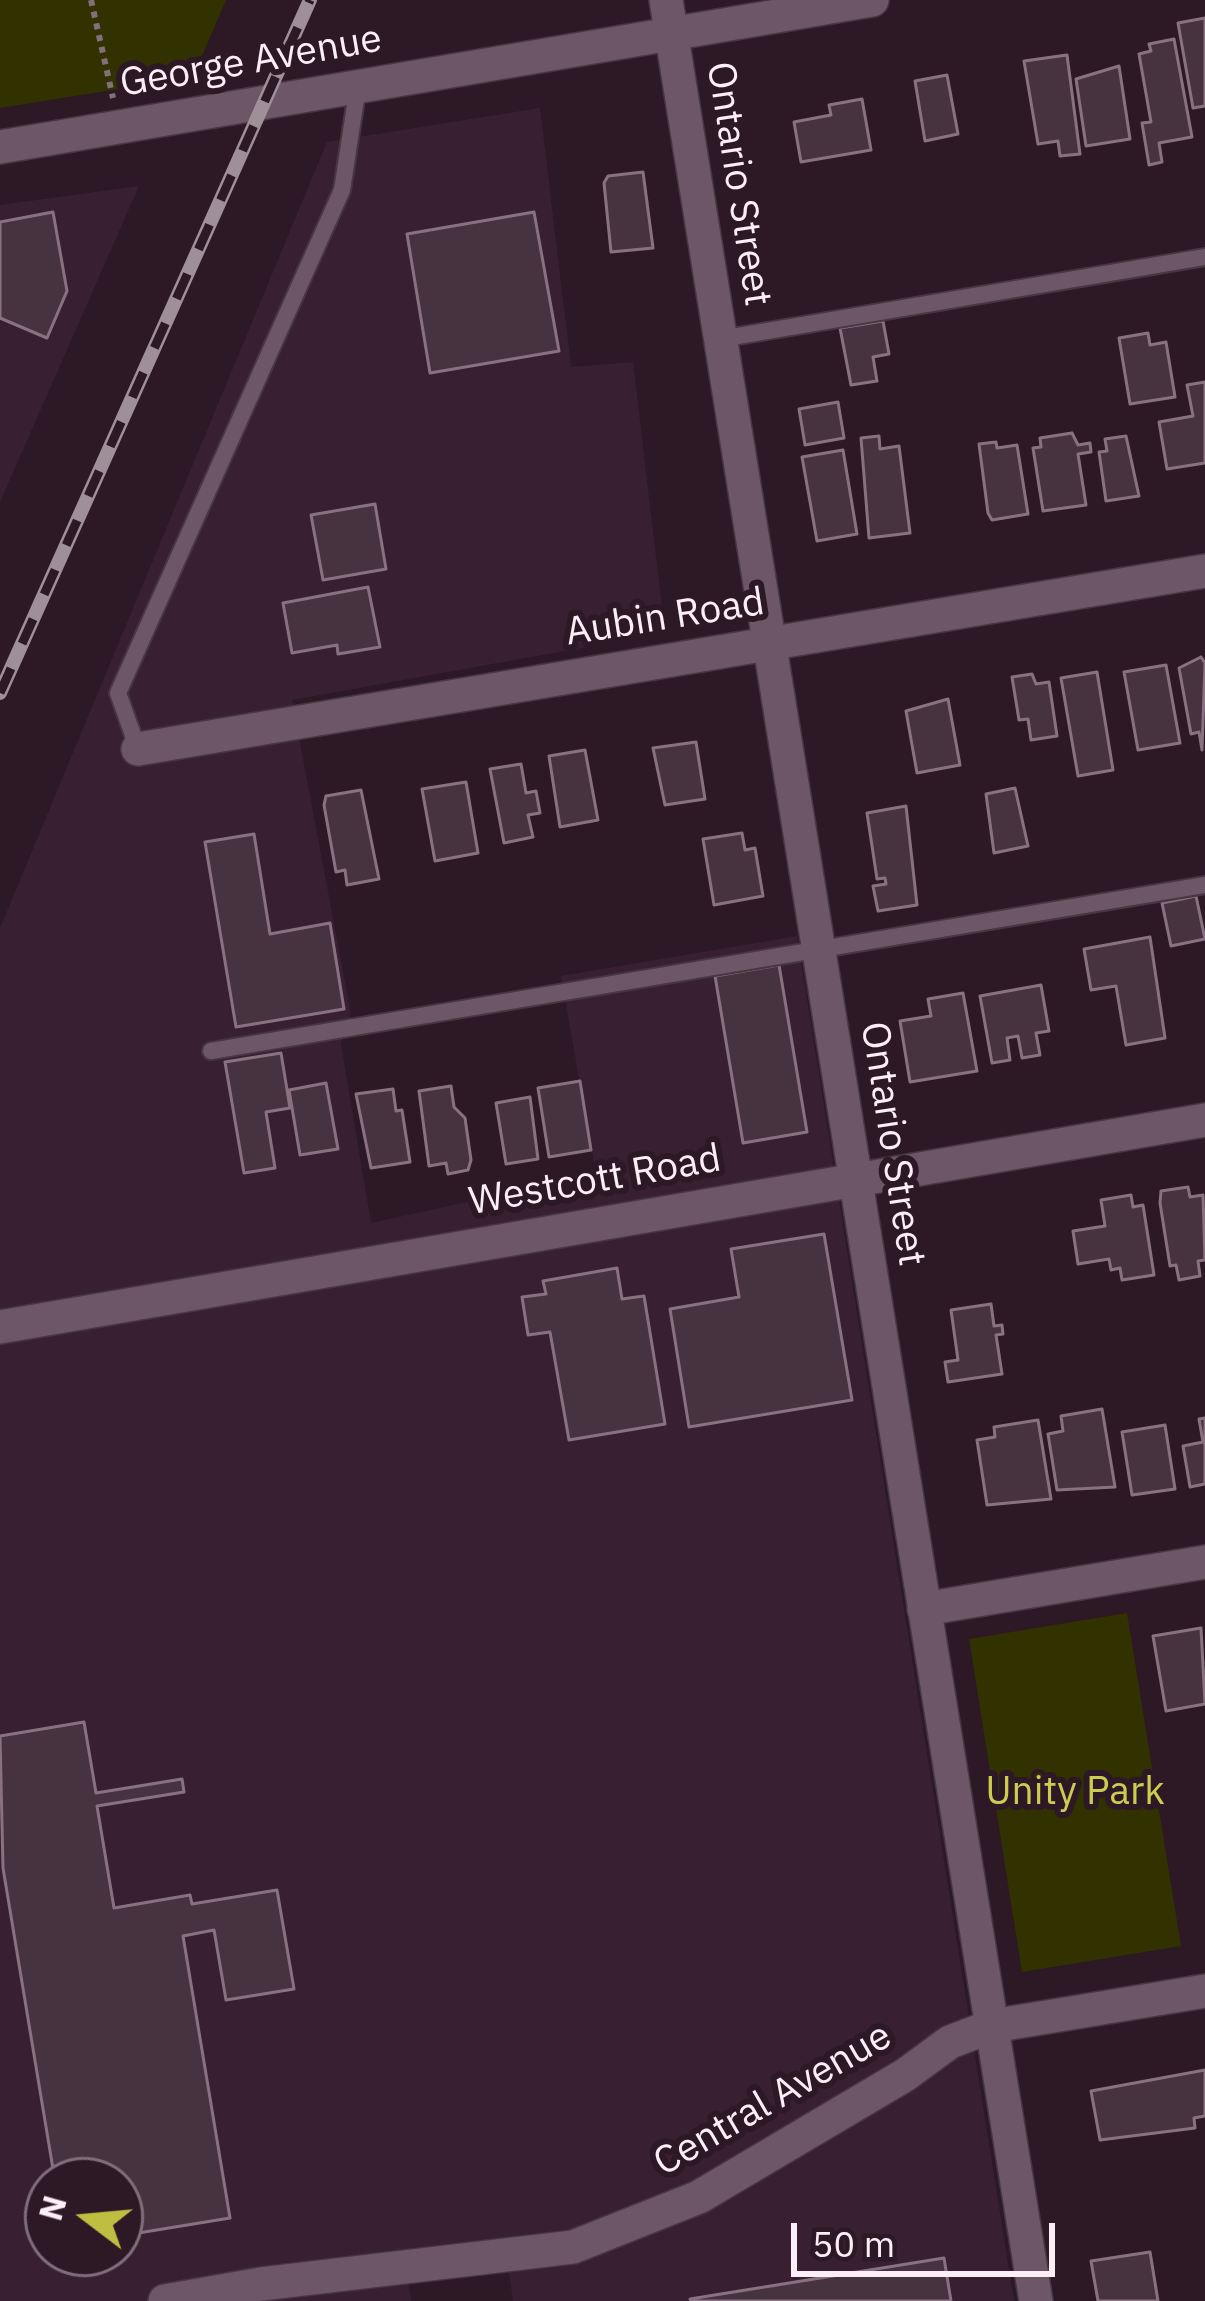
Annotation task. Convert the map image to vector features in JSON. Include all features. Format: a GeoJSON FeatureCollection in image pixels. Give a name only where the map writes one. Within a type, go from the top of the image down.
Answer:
{"type":"FeatureCollection","features":[{"type":"Feature","properties":{"kind":"street","name":"Ontario Street"},"geometry":{"type":"LineString","coordinates":[[665,0],[1036,2301]]}},
{"type":"Feature","properties":{"kind":"street","name":"George Avenue"},"geometry":{"type":"LineString","coordinates":[[0,147],[872,0]]}},
{"type":"Feature","properties":{"kind":"street","name":"Aubin Road"},"geometry":{"type":"LineString","coordinates":[[138,748],[1205,571]]}},
{"type":"Feature","properties":{"kind":"street","name":"Westcott Road"},"geometry":{"type":"LineString","coordinates":[[0,1327],[1205,1120]]}},
{"type":"Feature","properties":{"kind":"street"},"geometry":{"type":"LineString","coordinates":[[925,1609],[1205,1562]]}},
{"type":"Feature","properties":{"kind":"street","name":"Central Avenue"},"geometry":{"type":"LineString","coordinates":[[165,2301],[573,2247],[699,2197],[950,2042],[992,2026],[1205,1990]]}},
{"type":"Feature","properties":{"kind":"lane"},"geometry":{"type":"LineString","coordinates":[[138,748],[118,693],[342,190],[358,86]]}},
{"type":"Feature","properties":{"kind":"lane"},"geometry":{"type":"LineString","coordinates":[[720,338],[1205,257]]}},
{"type":"Feature","properties":{"kind":"lane"},"geometry":{"type":"LineString","coordinates":[[212,1051],[1205,885]]}},
{"type":"Feature","properties":{"kind":"path"},"geometry":{"type":"LineString","coordinates":[[91,0],[114,101]]}},
{"type":"Feature","properties":{"kind":"shaded area"},"geometry":{"type":"Polygon","coordinates":[[[540,108],[571,367],[633,362],[665,633],[292,700],[351,1014],[341,1044],[371,1223],[596,1174],[561,976],[797,936],[1014,2301],[513,2301],[508,2265],[408,2281],[411,2301],[0,2301],[0,928],[327,142],[540,108]]]}},
{"type":"Feature","properties":{"kind":"shaded area"},"geometry":{"type":"Polygon","coordinates":[[[139,186],[0,502],[0,205],[139,186]]]}},
{"type":"Feature","properties":{"kind":"green space"},"geometry":{"type":"Polygon","coordinates":[[[0,0],[226,0],[193,77],[0,108],[0,0]]]}},
{"type":"Feature","properties":{"kind":"green space","name":"Unity Park"},"geometry":{"type":"Polygon","coordinates":[[[1127,1613],[1181,1946],[1022,1972],[969,1639],[1127,1613]]]}},
{"type":"Feature","properties":{"kind":"building"},"geometry":{"type":"Polygon","coordinates":[[[1205,18],[1205,106],[1193,108],[1178,23],[1205,18]]]}},
{"type":"Feature","properties":{"kind":"building"},"geometry":{"type":"Polygon","coordinates":[[[1174,39],[1192,137],[1159,143],[1162,162],[1149,165],[1142,123],[1151,122],[1139,54],[1151,51],[1149,44],[1174,39]]]}},
{"type":"Feature","properties":{"kind":"building"},"geometry":{"type":"Polygon","coordinates":[[[1067,55],[1080,154],[1060,156],[1058,141],[1038,144],[1024,61],[1067,55]]]}},
{"type":"Feature","properties":{"kind":"building"},"geometry":{"type":"Polygon","coordinates":[[[1119,66],[1130,139],[1086,146],[1076,79],[1119,66]]]}},
{"type":"Feature","properties":{"kind":"building"},"geometry":{"type":"Polygon","coordinates":[[[947,75],[958,134],[925,141],[915,81],[947,75]]]}},
{"type":"Feature","properties":{"kind":"building"},"geometry":{"type":"Polygon","coordinates":[[[862,99],[871,150],[801,162],[794,122],[831,115],[829,105],[862,99]]]}},
{"type":"Feature","properties":{"kind":"building"},"geometry":{"type":"Polygon","coordinates":[[[643,172],[653,248],[611,252],[604,183],[608,176],[643,172]]]}},
{"type":"Feature","properties":{"kind":"building"},"geometry":{"type":"Polygon","coordinates":[[[53,212],[67,291],[47,338],[0,318],[0,222],[53,212]]]}},
{"type":"Feature","properties":{"kind":"building"},"geometry":{"type":"Polygon","coordinates":[[[534,212],[559,351],[430,373],[407,234],[534,212]]]}},
{"type":"Feature","properties":{"kind":"building"},"geometry":{"type":"Polygon","coordinates":[[[883,321],[889,354],[873,357],[877,381],[851,385],[840,328],[883,321]]]}},
{"type":"Feature","properties":{"kind":"building"},"geometry":{"type":"Polygon","coordinates":[[[1148,333],[1150,345],[1166,342],[1175,397],[1130,404],[1119,338],[1148,333]]]}},
{"type":"Feature","properties":{"kind":"building"},"geometry":{"type":"Polygon","coordinates":[[[1205,382],[1205,463],[1167,469],[1159,422],[1193,416],[1187,385],[1205,382]]]}},
{"type":"Feature","properties":{"kind":"building"},"geometry":{"type":"Polygon","coordinates":[[[838,402],[844,438],[805,445],[799,409],[838,402]]]}},
{"type":"Feature","properties":{"kind":"building"},"geometry":{"type":"Polygon","coordinates":[[[1072,433],[1078,445],[1090,443],[1091,452],[1078,454],[1086,505],[1043,511],[1033,448],[1041,447],[1040,438],[1072,433]]]}},
{"type":"Feature","properties":{"kind":"building"},"geometry":{"type":"Polygon","coordinates":[[[879,436],[880,449],[899,446],[910,533],[869,538],[861,438],[879,436]]]}},
{"type":"Feature","properties":{"kind":"building"},"geometry":{"type":"Polygon","coordinates":[[[1126,436],[1139,496],[1106,501],[1099,452],[1107,451],[1105,439],[1126,436]]]}},
{"type":"Feature","properties":{"kind":"building"},"geometry":{"type":"Polygon","coordinates":[[[996,442],[997,448],[1017,445],[1028,514],[992,520],[988,513],[979,444],[996,442]]]}},
{"type":"Feature","properties":{"kind":"building"},"geometry":{"type":"Polygon","coordinates":[[[843,450],[857,534],[817,541],[802,457],[843,450]]]}},
{"type":"Feature","properties":{"kind":"building"},"geometry":{"type":"Polygon","coordinates":[[[375,504],[386,569],[323,580],[311,515],[375,504]]]}},
{"type":"Feature","properties":{"kind":"building"},"geometry":{"type":"Polygon","coordinates":[[[368,587],[380,647],[338,654],[337,645],[292,653],[283,603],[368,587]]]}},
{"type":"Feature","properties":{"kind":"building"},"geometry":{"type":"Polygon","coordinates":[[[1201,657],[1205,663],[1202,750],[1199,732],[1191,734],[1179,668],[1201,657]]]}},
{"type":"Feature","properties":{"kind":"building"},"geometry":{"type":"Polygon","coordinates":[[[1166,665],[1180,743],[1138,750],[1124,672],[1166,665]]]}},
{"type":"Feature","properties":{"kind":"building"},"geometry":{"type":"Polygon","coordinates":[[[1097,672],[1113,770],[1078,776],[1061,678],[1097,672]]]}},
{"type":"Feature","properties":{"kind":"building"},"geometry":{"type":"Polygon","coordinates":[[[1032,674],[1036,684],[1049,682],[1057,736],[1031,740],[1028,719],[1019,720],[1012,677],[1032,674]]]}},
{"type":"Feature","properties":{"kind":"building"},"geometry":{"type":"Polygon","coordinates":[[[948,699],[960,765],[917,773],[906,711],[948,699]]]}},
{"type":"Feature","properties":{"kind":"building"},"geometry":{"type":"Polygon","coordinates":[[[696,742],[705,799],[665,805],[653,748],[696,742]]]}},
{"type":"Feature","properties":{"kind":"building"},"geometry":{"type":"Polygon","coordinates":[[[585,750],[598,820],[560,827],[549,756],[585,750]]]}},
{"type":"Feature","properties":{"kind":"building"},"geometry":{"type":"Polygon","coordinates":[[[521,764],[526,793],[536,791],[540,813],[528,815],[533,837],[504,843],[490,769],[521,764]]]}},
{"type":"Feature","properties":{"kind":"building"},"geometry":{"type":"Polygon","coordinates":[[[466,782],[478,853],[435,861],[422,789],[466,782]]]}},
{"type":"Feature","properties":{"kind":"building"},"geometry":{"type":"Polygon","coordinates":[[[1015,788],[1028,846],[994,853],[986,794],[1015,788]]]}},
{"type":"Feature","properties":{"kind":"building"},"geometry":{"type":"Polygon","coordinates":[[[361,790],[379,879],[347,885],[345,870],[336,872],[324,805],[326,796],[361,790]]]}},
{"type":"Feature","properties":{"kind":"building"},"geometry":{"type":"Polygon","coordinates":[[[906,806],[917,905],[878,911],[873,886],[886,884],[885,878],[877,879],[867,813],[906,806]]]}},
{"type":"Feature","properties":{"kind":"building"},"geometry":{"type":"Polygon","coordinates":[[[742,833],[745,850],[755,848],[763,896],[714,905],[703,839],[742,833]]]}},
{"type":"Feature","properties":{"kind":"building"},"geometry":{"type":"Polygon","coordinates":[[[254,834],[270,934],[330,923],[344,1009],[236,1027],[205,842],[254,834]]]}},
{"type":"Feature","properties":{"kind":"building"},"geometry":{"type":"Polygon","coordinates":[[[1196,896],[1205,939],[1171,946],[1162,903],[1196,896]]]}},
{"type":"Feature","properties":{"kind":"building"},"geometry":{"type":"Polygon","coordinates":[[[1150,937],[1165,1038],[1126,1045],[1116,986],[1091,990],[1084,949],[1150,937]]]}},
{"type":"Feature","properties":{"kind":"building"},"geometry":{"type":"Polygon","coordinates":[[[779,965],[807,1132],[743,1143],[715,976],[779,965]]]}},
{"type":"Feature","properties":{"kind":"building"},"geometry":{"type":"Polygon","coordinates":[[[1041,985],[1049,1031],[1036,1033],[1040,1055],[1022,1058],[1018,1036],[1007,1038],[1010,1060],[992,1063],[980,996],[1041,985]]]}},
{"type":"Feature","properties":{"kind":"building"},"geometry":{"type":"Polygon","coordinates":[[[963,993],[977,1071],[910,1082],[900,1021],[931,1016],[928,999],[963,993]]]}},
{"type":"Feature","properties":{"kind":"building"},"geometry":{"type":"Polygon","coordinates":[[[281,1053],[290,1108],[266,1112],[275,1168],[244,1173],[225,1062],[281,1053]]]}},
{"type":"Feature","properties":{"kind":"building"},"geometry":{"type":"Polygon","coordinates":[[[580,1081],[591,1150],[549,1157],[538,1088],[580,1081]]]}},
{"type":"Feature","properties":{"kind":"building"},"geometry":{"type":"Polygon","coordinates":[[[326,1083],[338,1149],[300,1155],[289,1090],[326,1083]]]}},
{"type":"Feature","properties":{"kind":"building"},"geometry":{"type":"Polygon","coordinates":[[[451,1086],[454,1107],[465,1118],[471,1160],[468,1170],[448,1174],[446,1163],[429,1166],[419,1091],[451,1086]]]}},
{"type":"Feature","properties":{"kind":"building"},"geometry":{"type":"Polygon","coordinates":[[[393,1089],[396,1111],[402,1110],[410,1162],[371,1168],[356,1094],[393,1089]]]}},
{"type":"Feature","properties":{"kind":"building"},"geometry":{"type":"Polygon","coordinates":[[[530,1097],[538,1159],[506,1164],[496,1103],[530,1097]]]}},
{"type":"Feature","properties":{"kind":"building"},"geometry":{"type":"Polygon","coordinates":[[[1188,1187],[1190,1197],[1203,1195],[1205,1260],[1198,1261],[1200,1276],[1179,1280],[1176,1265],[1170,1266],[1161,1191],[1188,1187]]]}},
{"type":"Feature","properties":{"kind":"building"},"geometry":{"type":"Polygon","coordinates":[[[1131,1195],[1133,1207],[1143,1205],[1154,1275],[1122,1280],[1120,1268],[1111,1270],[1109,1259],[1078,1264],[1073,1231],[1105,1226],[1101,1200],[1131,1195]]]}},
{"type":"Feature","properties":{"kind":"building"},"geometry":{"type":"Polygon","coordinates":[[[824,1234],[852,1400],[689,1427],[670,1309],[739,1297],[731,1249],[824,1234]]]}},
{"type":"Feature","properties":{"kind":"building"},"geometry":{"type":"Polygon","coordinates":[[[617,1268],[622,1299],[644,1296],[665,1424],[569,1440],[550,1332],[528,1335],[522,1297],[546,1294],[543,1281],[617,1268]]]}},
{"type":"Feature","properties":{"kind":"building"},"geometry":{"type":"Polygon","coordinates":[[[991,1304],[994,1326],[1002,1325],[1003,1334],[996,1335],[1002,1374],[948,1382],[945,1362],[958,1360],[951,1310],[991,1304]]]}},
{"type":"Feature","properties":{"kind":"building"},"geometry":{"type":"Polygon","coordinates":[[[1102,1409],[1115,1487],[1057,1490],[1048,1434],[1063,1431],[1061,1416],[1102,1409]]]}},
{"type":"Feature","properties":{"kind":"building"},"geometry":{"type":"Polygon","coordinates":[[[1205,1418],[1205,1484],[1190,1487],[1183,1446],[1203,1442],[1199,1419],[1205,1418]]]}},
{"type":"Feature","properties":{"kind":"building"},"geometry":{"type":"Polygon","coordinates":[[[1038,1420],[1051,1499],[987,1505],[977,1440],[995,1437],[994,1427],[1038,1420]]]}},
{"type":"Feature","properties":{"kind":"building"},"geometry":{"type":"Polygon","coordinates":[[[1165,1425],[1175,1489],[1132,1495],[1122,1432],[1165,1425]]]}},
{"type":"Feature","properties":{"kind":"building"},"geometry":{"type":"Polygon","coordinates":[[[1201,1628],[1205,1704],[1166,1711],[1153,1636],[1201,1628]]]}},
{"type":"Feature","properties":{"kind":"building"},"geometry":{"type":"Polygon","coordinates":[[[84,1722],[96,1793],[182,1779],[184,1792],[97,1806],[114,1908],[190,1895],[192,1904],[277,1890],[294,1989],[226,2000],[214,1930],[183,1936],[230,2218],[144,2232],[144,2157],[51,2157],[3,1868],[0,1736],[84,1722]]]}},
{"type":"Feature","properties":{"kind":"building"},"geometry":{"type":"Polygon","coordinates":[[[1205,2070],[1205,2116],[1194,2118],[1195,2128],[1100,2140],[1091,2091],[1205,2070]]]}},
{"type":"Feature","properties":{"kind":"building"},"geometry":{"type":"Polygon","coordinates":[[[1150,2252],[1158,2301],[1098,2301],[1091,2261],[1150,2252]]]}},
{"type":"Feature","properties":{"kind":"building"},"geometry":{"type":"Polygon","coordinates":[[[944,2258],[951,2301],[690,2299],[944,2258]]]}},
{"type":"Feature","properties":{"kind":"railway"},"geometry":{"type":"LineString","coordinates":[[0,693],[310,0]]}}]}
